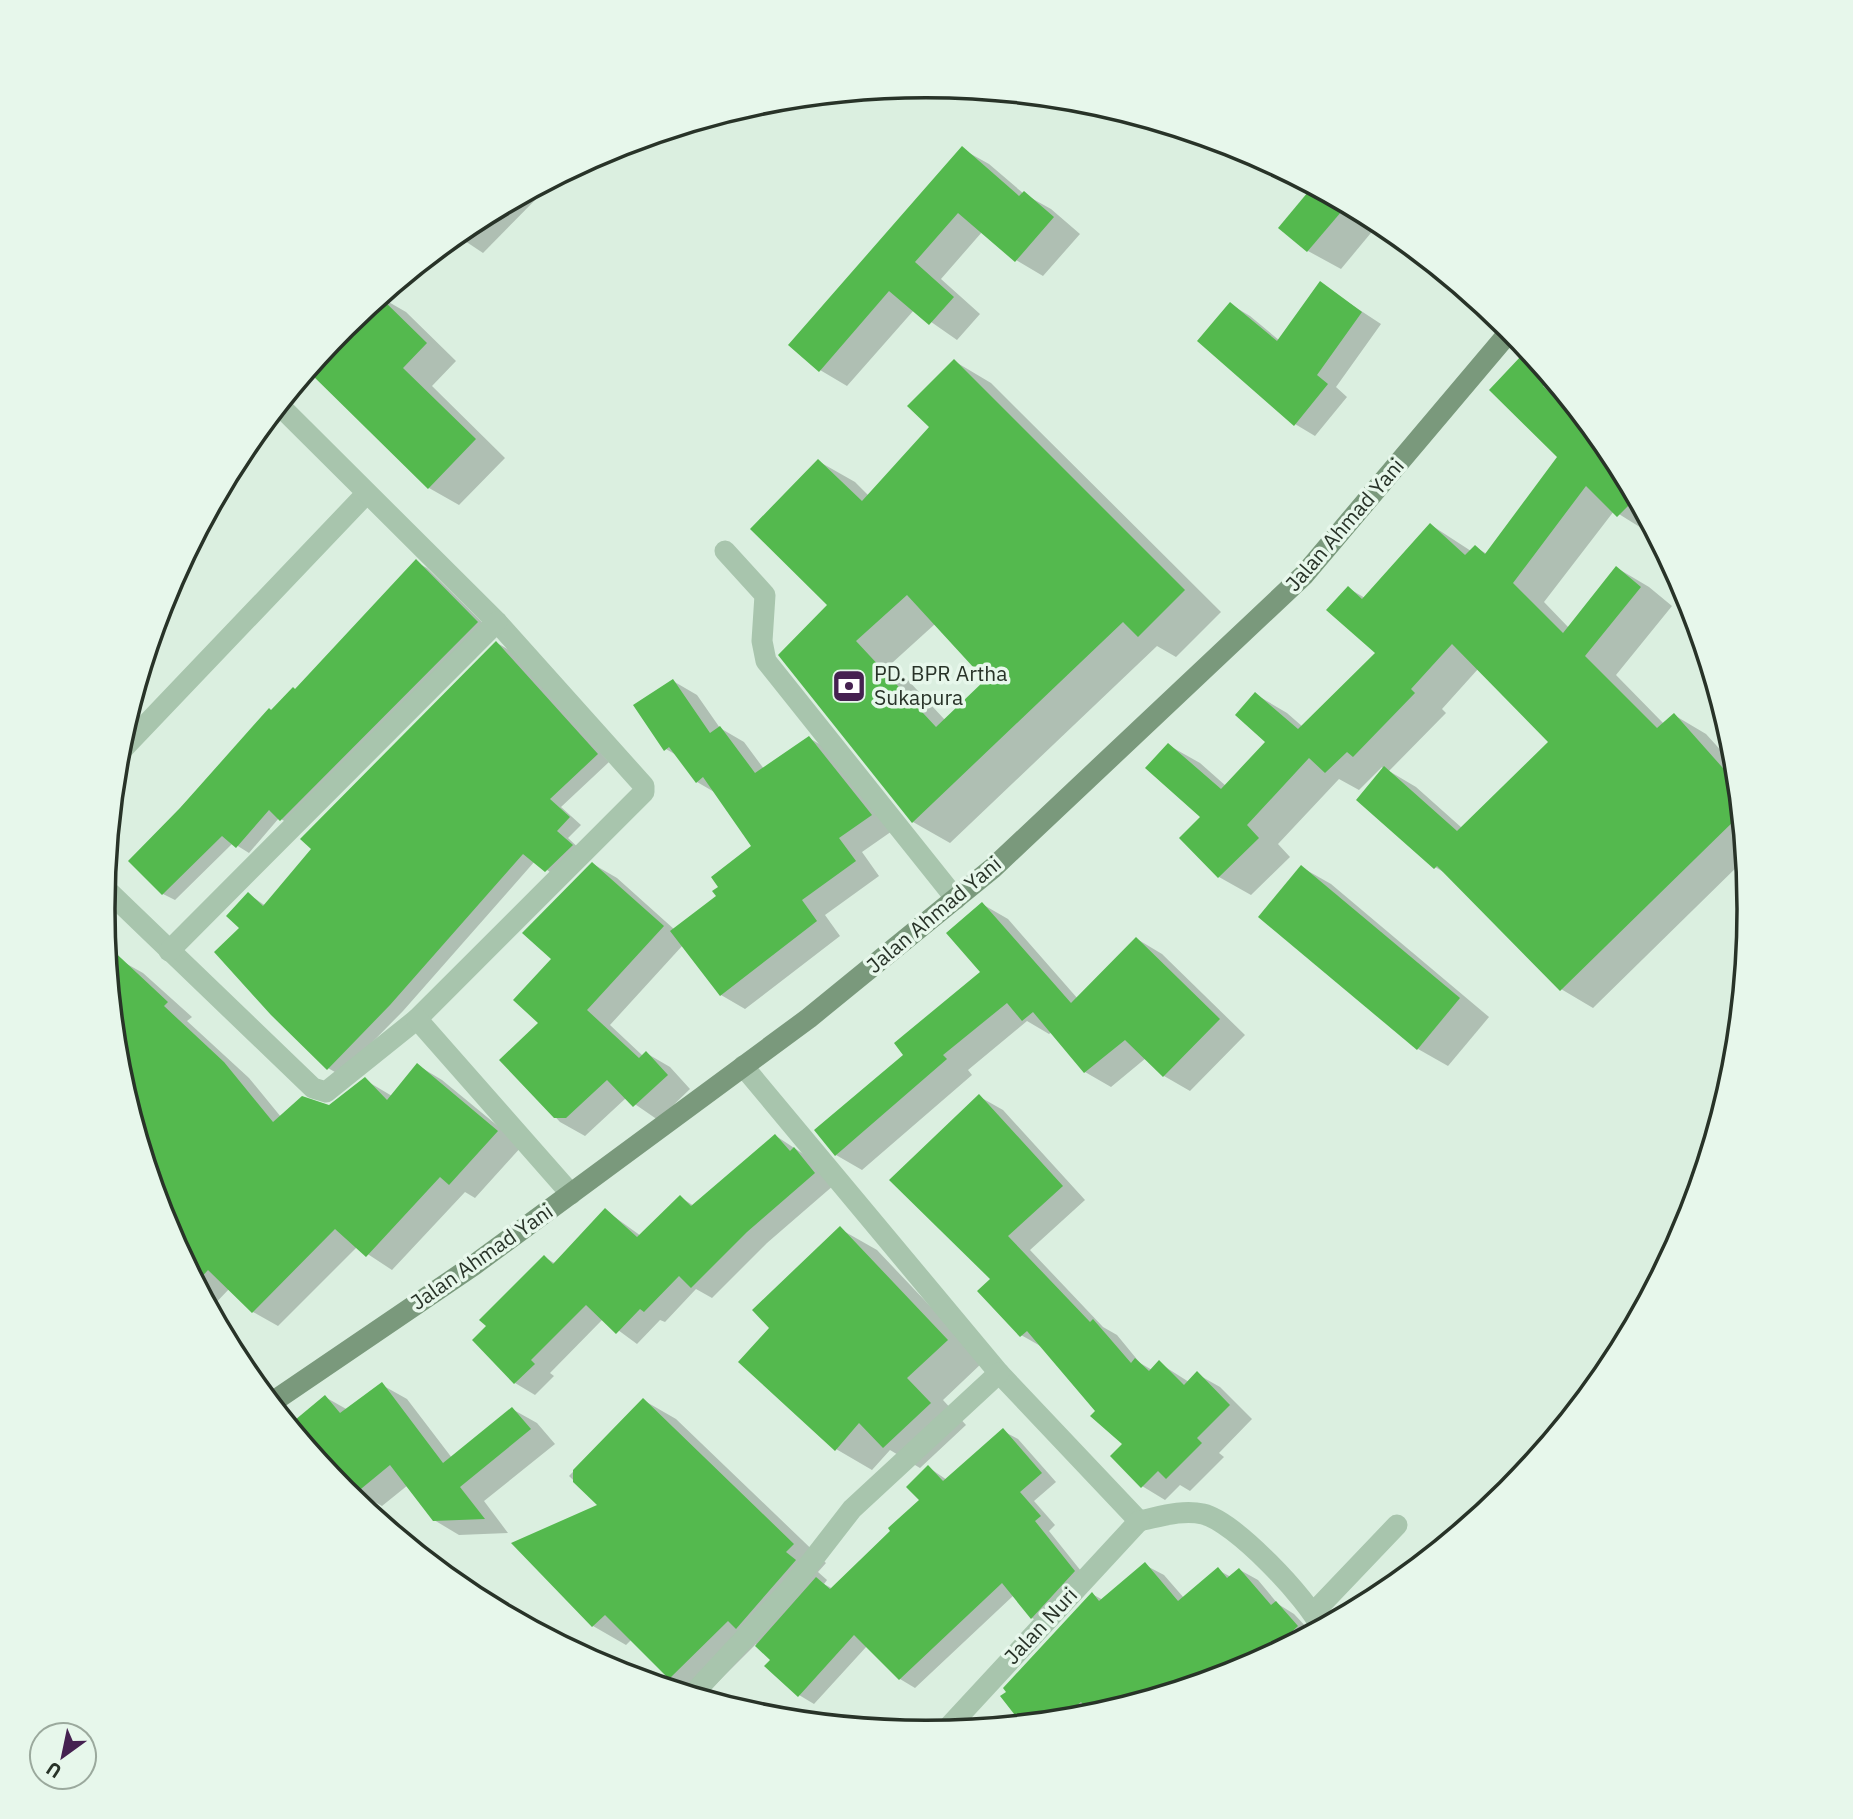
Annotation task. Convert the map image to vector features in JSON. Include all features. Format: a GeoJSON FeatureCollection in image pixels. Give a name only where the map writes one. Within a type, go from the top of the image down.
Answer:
{"type":"FeatureCollection","features":[{"type":"Feature","properties":{"kind":"street","name":"Jalan Ahmad Yani"},"geometry":{"type":"LineString","coordinates":[[279,1398],[474,1265],[809,1018],[956,899],[1304,575],[1503,339]]}},
{"type":"Feature","properties":{"kind":"street"},"geometry":{"type":"LineString","coordinates":[[115,898],[321,1092],[331,1089],[417,1019],[644,792],[644,786],[497,622],[286,412]]}},
{"type":"Feature","properties":{"kind":"street"},"geometry":{"type":"LineString","coordinates":[[134,737],[366,494]]}},
{"type":"Feature","properties":{"kind":"street"},"geometry":{"type":"LineString","coordinates":[[725,551],[765,595],[762,641],[766,661],[956,899]]}},
{"type":"Feature","properties":{"kind":"street"},"geometry":{"type":"LineString","coordinates":[[169,951],[497,622]]}},
{"type":"Feature","properties":{"kind":"street"},"geometry":{"type":"LineString","coordinates":[[417,1019],[570,1194]]}},
{"type":"Feature","properties":{"kind":"street"},"geometry":{"type":"LineString","coordinates":[[743,1066],[999,1373],[1139,1521],[1181,1513],[1214,1517],[1230,1527],[1318,1620]]}},
{"type":"Feature","properties":{"kind":"street"},"geometry":{"type":"LineString","coordinates":[[699,1688],[790,1589],[852,1509],[999,1373]]}},
{"type":"Feature","properties":{"kind":"street","name":"Jalan Nuri"},"geometry":{"type":"LineString","coordinates":[[954,1720],[1139,1521]]}},
{"type":"Feature","properties":{"kind":"street"},"geometry":{"type":"LineString","coordinates":[[1319,1619],[1396,1525]]}},
{"type":"Feature","properties":{"kind":"building"},"geometry":{"type":"Polygon","coordinates":[[[962,146],[1019,196],[1024,191],[1054,217],[1015,262],[958,213],[915,262],[954,297],[929,325],[889,291],[819,372],[788,345],[962,146]]]}},
{"type":"Feature","properties":{"kind":"building"},"geometry":{"type":"Polygon","coordinates":[[[1307,194],[1341,212],[1307,252],[1278,228],[1307,194]]]}},
{"type":"Feature","properties":{"kind":"building"},"geometry":{"type":"Polygon","coordinates":[[[1320,281],[1362,312],[1317,375],[1328,384],[1294,426],[1197,341],[1230,302],[1277,341],[1320,281]]]}},
{"type":"Feature","properties":{"kind":"building"},"geometry":{"type":"Polygon","coordinates":[[[387,303],[427,343],[403,368],[476,439],[428,489],[314,377],[387,303]]]}},
{"type":"Feature","properties":{"kind":"building"},"geometry":{"type":"Polygon","coordinates":[[[1520,357],[1570,415],[1629,505],[1617,517],[1586,486],[1513,583],[1563,633],[1616,566],[1641,587],[1585,656],[1657,728],[1674,713],[1725,771],[1731,804],[1733,822],[1560,991],[1437,866],[1434,869],[1356,800],[1384,766],[1457,831],[1548,742],[1452,644],[1411,689],[1415,693],[1353,757],[1347,752],[1325,773],[1309,758],[1247,825],[1259,838],[1218,878],[1179,838],[1200,817],[1145,768],[1168,743],[1221,789],[1265,742],[1235,715],[1255,692],[1298,729],[1375,653],[1326,610],[1348,586],[1362,599],[1430,523],[1465,555],[1475,545],[1485,554],[1557,457],[1489,390],[1520,357]]]}},
{"type":"Feature","properties":{"kind":"building"},"geometry":{"type":"Polygon","coordinates":[[[954,359],[1185,590],[1138,637],[1123,622],[912,823],[778,655],[827,605],[750,529],[818,459],[862,501],[929,427],[907,406],[954,359]],[[907,595],[856,641],[936,727],[985,680],[907,595]]]}},
{"type":"Feature","properties":{"kind":"building"},"geometry":{"type":"Polygon","coordinates":[[[416,559],[478,622],[280,821],[269,810],[236,848],[222,836],[162,895],[128,861],[180,808],[269,708],[271,710],[293,687],[295,689],[416,559]]]}},
{"type":"Feature","properties":{"kind":"building"},"geometry":{"type":"Polygon","coordinates":[[[496,641],[598,754],[550,799],[570,817],[557,831],[573,845],[545,872],[523,854],[390,1005],[327,1070],[271,1015],[214,952],[239,928],[226,916],[248,892],[263,906],[311,849],[300,839],[496,641]]]}},
{"type":"Feature","properties":{"kind":"building"},"geometry":{"type":"Polygon","coordinates":[[[673,679],[710,733],[720,726],[755,773],[809,736],[872,815],[839,838],[856,861],[802,900],[817,921],[720,996],[670,931],[716,896],[712,891],[718,887],[711,877],[751,846],[703,777],[696,783],[669,747],[664,751],[633,705],[673,679]]]}},
{"type":"Feature","properties":{"kind":"building"},"geometry":{"type":"Polygon","coordinates":[[[592,862],[664,926],[587,1010],[639,1058],[646,1051],[668,1075],[633,1107],[607,1080],[566,1118],[554,1118],[499,1060],[538,1023],[513,1000],[551,959],[522,933],[592,862]]]}},
{"type":"Feature","properties":{"kind":"building"},"geometry":{"type":"Polygon","coordinates":[[[1301,865],[1460,998],[1417,1050],[1258,917],[1301,865]]]}},
{"type":"Feature","properties":{"kind":"building"},"geometry":{"type":"Polygon","coordinates":[[[982,902],[1071,1003],[1136,937],[1220,1019],[1163,1077],[1125,1040],[1084,1073],[1033,1012],[1022,1021],[1007,1003],[943,1055],[947,1059],[835,1156],[814,1130],[903,1055],[894,1043],[980,972],[946,933],[982,902]]]}},
{"type":"Feature","properties":{"kind":"building"},"geometry":{"type":"Polygon","coordinates":[[[117,954],[168,1002],[164,1006],[224,1062],[273,1122],[302,1096],[329,1105],[365,1077],[387,1100],[417,1063],[498,1131],[449,1185],[440,1177],[366,1257],[335,1229],[252,1313],[208,1270],[203,1275],[177,1220],[143,1120],[122,1015],[117,954]]]}},
{"type":"Feature","properties":{"kind":"building"},"geometry":{"type":"Polygon","coordinates":[[[979,1094],[1063,1186],[1008,1236],[1090,1322],[1093,1319],[1131,1363],[1135,1358],[1149,1371],[1159,1360],[1184,1385],[1197,1371],[1230,1405],[1197,1438],[1202,1443],[1166,1479],[1158,1471],[1141,1488],[1110,1456],[1122,1444],[1090,1416],[1095,1411],[1027,1331],[1020,1337],[977,1291],[990,1279],[889,1180],[979,1094]]]}},
{"type":"Feature","properties":{"kind":"building"},"geometry":{"type":"Polygon","coordinates":[[[775,1134],[790,1151],[794,1147],[815,1173],[747,1232],[691,1288],[679,1276],[644,1312],[640,1309],[616,1334],[586,1305],[531,1360],[535,1364],[514,1384],[472,1340],[486,1326],[479,1320],[544,1255],[553,1264],[605,1208],[637,1237],[680,1195],[691,1206],[775,1134]]]}},
{"type":"Feature","properties":{"kind":"building"},"geometry":{"type":"Polygon","coordinates":[[[840,1226],[948,1340],[907,1378],[931,1403],[883,1448],[859,1423],[835,1451],[738,1362],[769,1328],[752,1310],[840,1226]]]}},
{"type":"Feature","properties":{"kind":"building"},"geometry":{"type":"Polygon","coordinates":[[[382,1382],[443,1463],[512,1407],[531,1429],[460,1487],[485,1519],[433,1521],[390,1465],[360,1490],[316,1445],[296,1420],[325,1395],[340,1413],[382,1382]]]}},
{"type":"Feature","properties":{"kind":"building"},"geometry":{"type":"Polygon","coordinates":[[[643,1398],[794,1544],[786,1552],[796,1560],[736,1629],[728,1621],[669,1679],[605,1615],[592,1627],[511,1543],[597,1505],[573,1482],[573,1470],[643,1398]]]}},
{"type":"Feature","properties":{"kind":"building"},"geometry":{"type":"Polygon","coordinates":[[[1003,1428],[1042,1473],[1020,1492],[1041,1516],[1035,1521],[1075,1571],[1031,1619],[1002,1583],[899,1680],[854,1635],[798,1697],[764,1666],[770,1660],[755,1646],[816,1577],[830,1589],[890,1531],[888,1528],[919,1500],[906,1487],[928,1465],[943,1481],[1003,1428]]]}},
{"type":"Feature","properties":{"kind":"building"},"geometry":{"type":"Polygon","coordinates":[[[1145,1562],[1178,1601],[1218,1567],[1227,1578],[1239,1568],[1271,1605],[1276,1601],[1298,1626],[1285,1637],[1187,1678],[1085,1705],[1081,1702],[1075,1707],[1015,1716],[1000,1696],[1006,1692],[1003,1688],[1092,1592],[1099,1601],[1145,1562]]]}},
{"type":"Feature","properties":{"kind":"place","name":"PD. BPR Artha Sukapura"},"geometry":{"type":"Point","coordinates":[849,686]}}]}
